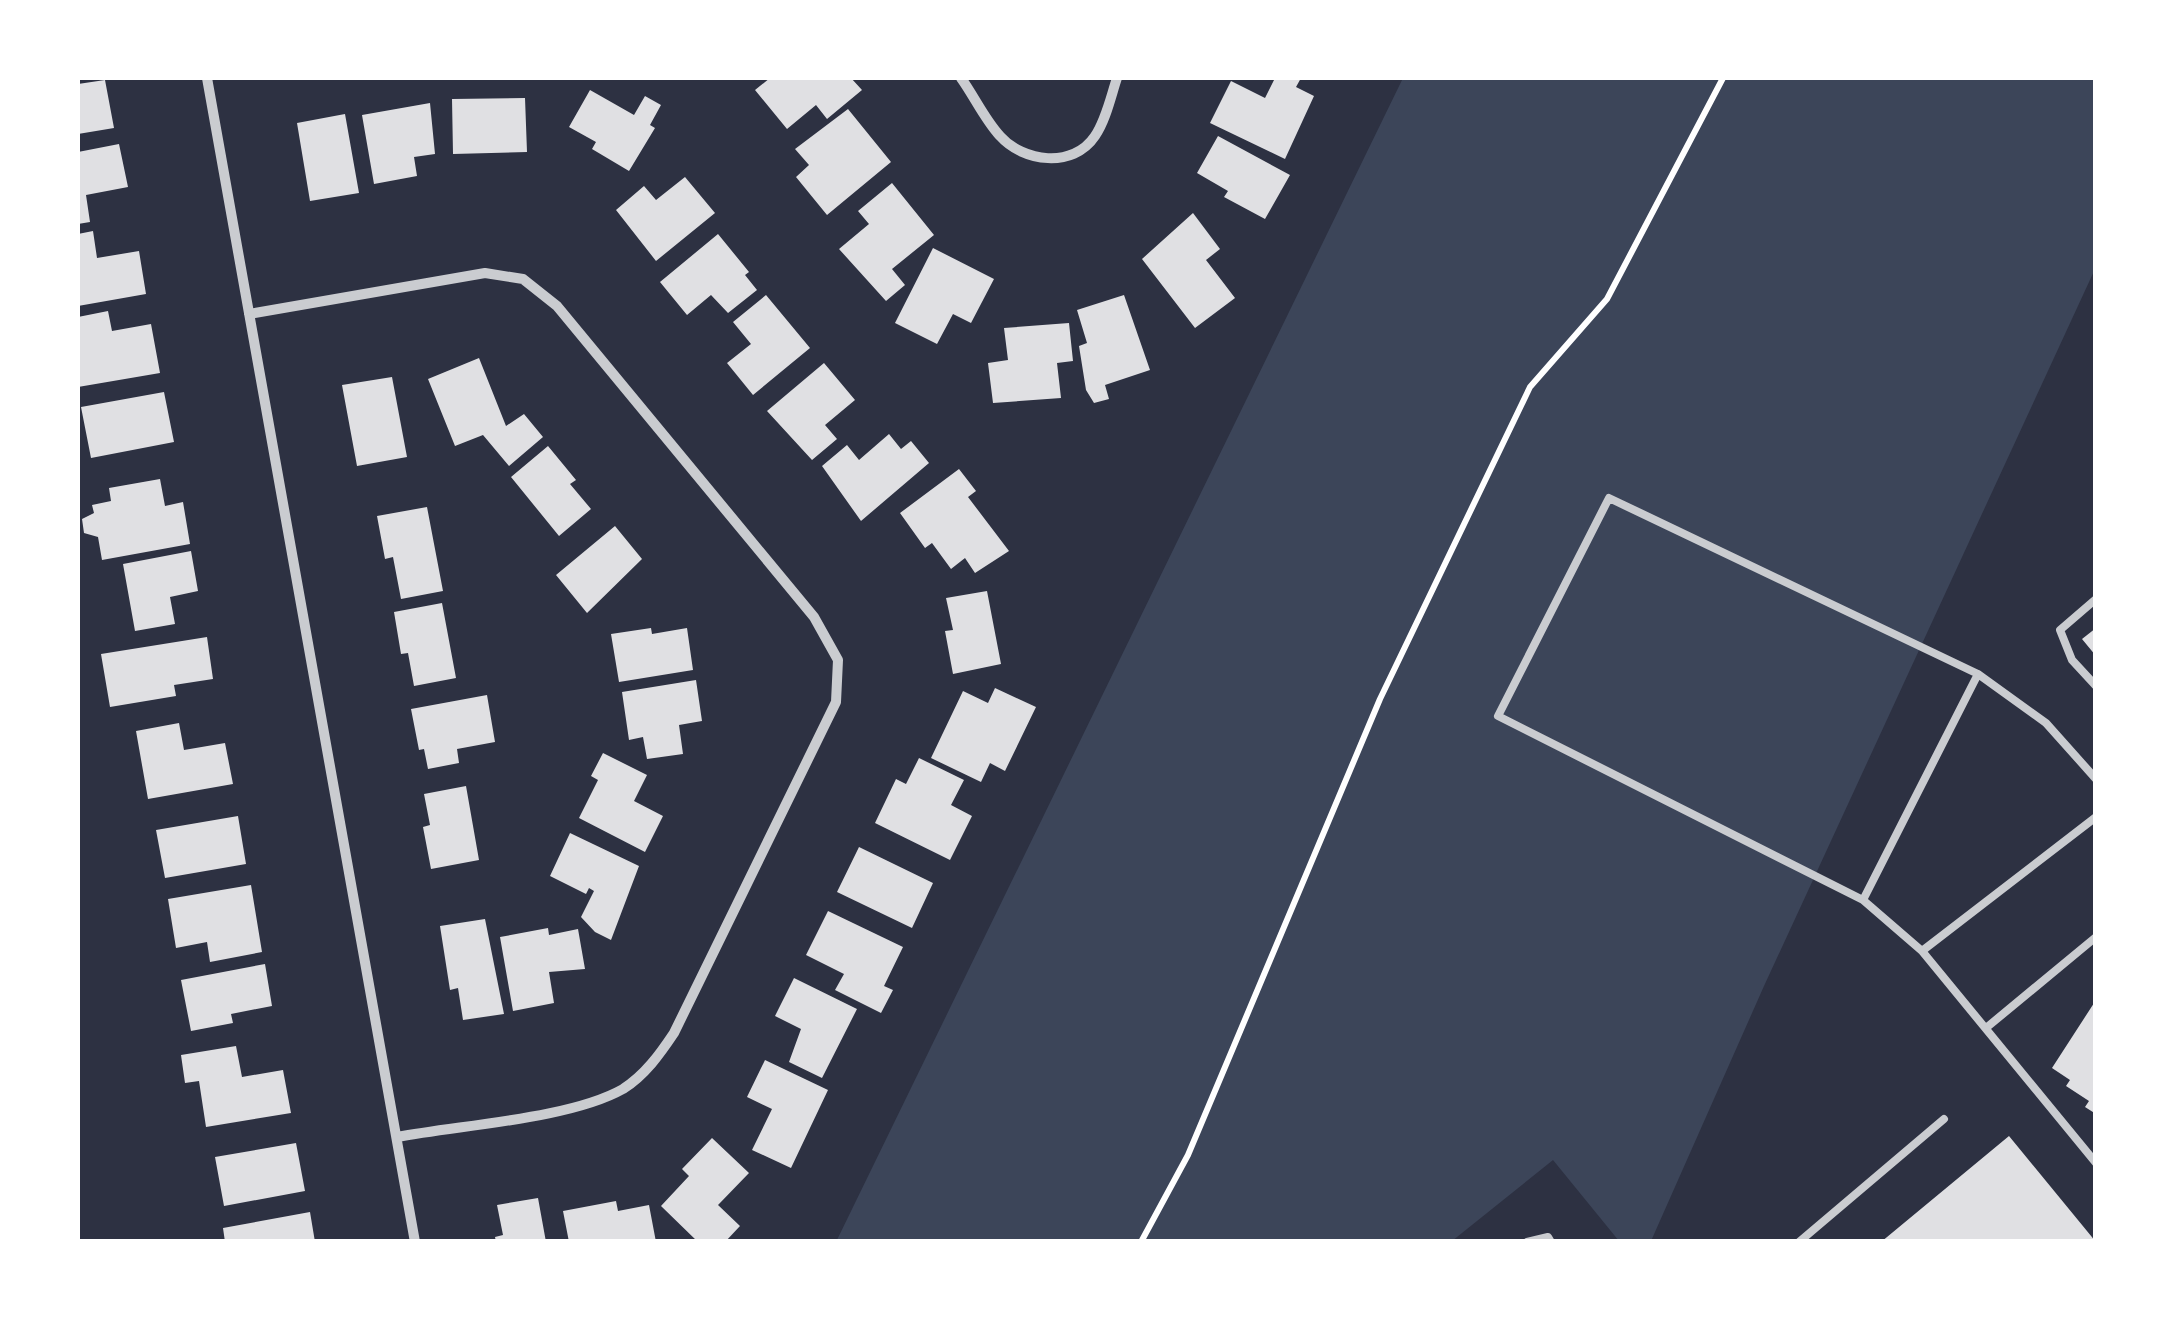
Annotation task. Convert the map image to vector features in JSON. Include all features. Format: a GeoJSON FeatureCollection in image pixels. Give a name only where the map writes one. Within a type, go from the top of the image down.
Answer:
{"type":"FeatureCollection","features":[{"type":"Feature","properties":{"kind":"street"},"geometry":{"type":"LineString","coordinates":[[207,78],[415,1242]]}},
{"type":"Feature","properties":{"kind":"street"},"geometry":{"type":"LineString","coordinates":[[961,78],[999,136],[1024,155],[1044,159],[1071,154],[1094,139],[1118,78]]}},
{"type":"Feature","properties":{"kind":"street"},"geometry":{"type":"LineString","coordinates":[[249,314],[485,273],[524,279],[557,306],[814,617],[838,660],[836,702],[674,1033],[654,1064],[622,1088],[578,1106],[398,1137]]}},
{"type":"Feature","properties":{"kind":"lane"},"geometry":{"type":"LineString","coordinates":[[2096,780],[2046,722],[1978,674],[1610,498],[1498,716],[1863,900],[1922,951],[2096,1163]]}},
{"type":"Feature","properties":{"kind":"lane"},"geometry":{"type":"LineString","coordinates":[[2096,599],[2060,630],[2072,660],[2096,686]]}},
{"type":"Feature","properties":{"kind":"lane"},"geometry":{"type":"LineString","coordinates":[[1863,900],[1978,674]]}},
{"type":"Feature","properties":{"kind":"lane"},"geometry":{"type":"LineString","coordinates":[[1922,951],[2096,817]]}},
{"type":"Feature","properties":{"kind":"lane"},"geometry":{"type":"LineString","coordinates":[[1986,1028],[2096,937]]}},
{"type":"Feature","properties":{"kind":"lane"},"geometry":{"type":"LineString","coordinates":[[1799,1242],[1944,1119]]}},
{"type":"Feature","properties":{"kind":"lane"},"geometry":{"type":"LineString","coordinates":[[1527,1242],[1548,1237],[1551,1242]]}},
{"type":"Feature","properties":{"kind":"path"},"geometry":{"type":"LineString","coordinates":[[1141,1242],[1188,1156],[1380,699],[1530,387],[1607,299],[1723,78]]}},
{"type":"Feature","properties":{"kind":"shaded area"},"geometry":{"type":"Polygon","coordinates":[[[1403,78],[2095,78],[2095,269],[1764,986],[1651,1241],[1619,1241],[1553,1160],[1452,1241],[836,1242],[1403,78]]]}},
{"type":"Feature","properties":{"kind":"building"},"geometry":{"type":"Polygon","coordinates":[[[770,78],[851,78],[862,90],[827,119],[816,105],[787,129],[755,90],[770,78]]]}},
{"type":"Feature","properties":{"kind":"building"},"geometry":{"type":"Polygon","coordinates":[[[1275,78],[1301,78],[1296,87],[1314,96],[1285,159],[1210,123],[1231,81],[1265,98],[1275,78]]]}},
{"type":"Feature","properties":{"kind":"building"},"geometry":{"type":"Polygon","coordinates":[[[105,80],[114,128],[78,134],[78,84],[105,80]]]}},
{"type":"Feature","properties":{"kind":"building"},"geometry":{"type":"Polygon","coordinates":[[[590,90],[634,115],[645,96],[661,105],[650,125],[655,128],[629,171],[592,149],[596,142],[569,127],[590,90]]]}},
{"type":"Feature","properties":{"kind":"building"},"geometry":{"type":"Polygon","coordinates":[[[525,98],[527,152],[453,154],[452,99],[525,98]]]}},
{"type":"Feature","properties":{"kind":"building"},"geometry":{"type":"Polygon","coordinates":[[[430,103],[435,154],[414,157],[417,176],[374,184],[362,115],[430,103]]]}},
{"type":"Feature","properties":{"kind":"building"},"geometry":{"type":"Polygon","coordinates":[[[848,109],[891,162],[827,215],[796,177],[809,165],[795,149],[848,109]]]}},
{"type":"Feature","properties":{"kind":"building"},"geometry":{"type":"Polygon","coordinates":[[[345,114],[359,193],[310,201],[297,123],[345,114]]]}},
{"type":"Feature","properties":{"kind":"building"},"geometry":{"type":"Polygon","coordinates":[[[1218,136],[1290,175],[1265,219],[1224,197],[1228,191],[1197,173],[1218,136]]]}},
{"type":"Feature","properties":{"kind":"building"},"geometry":{"type":"Polygon","coordinates":[[[119,144],[128,187],[86,195],[90,222],[78,224],[78,152],[119,144]]]}},
{"type":"Feature","properties":{"kind":"building"},"geometry":{"type":"Polygon","coordinates":[[[685,177],[715,213],[656,261],[616,210],[644,186],[656,200],[685,177]]]}},
{"type":"Feature","properties":{"kind":"building"},"geometry":{"type":"Polygon","coordinates":[[[892,183],[934,235],[892,269],[905,285],[886,301],[839,249],[869,224],[858,211],[892,183]]]}},
{"type":"Feature","properties":{"kind":"building"},"geometry":{"type":"Polygon","coordinates":[[[1193,213],[1220,249],[1206,260],[1235,298],[1195,328],[1142,259],[1193,213]]]}},
{"type":"Feature","properties":{"kind":"building"},"geometry":{"type":"Polygon","coordinates":[[[93,231],[97,258],[139,251],[146,294],[78,306],[78,234],[93,231]]]}},
{"type":"Feature","properties":{"kind":"building"},"geometry":{"type":"Polygon","coordinates":[[[718,234],[749,272],[745,275],[757,290],[728,313],[711,295],[687,315],[660,282],[718,234]]]}},
{"type":"Feature","properties":{"kind":"building"},"geometry":{"type":"Polygon","coordinates":[[[933,248],[994,279],[971,323],[953,314],[937,344],[895,323],[933,248]]]}},
{"type":"Feature","properties":{"kind":"building"},"geometry":{"type":"Polygon","coordinates":[[[766,295],[810,348],[753,395],[727,363],[751,344],[733,322],[766,295]]]}},
{"type":"Feature","properties":{"kind":"building"},"geometry":{"type":"Polygon","coordinates":[[[1124,295],[1150,370],[1105,385],[1109,399],[1094,403],[1086,390],[1079,346],[1087,343],[1077,310],[1124,295]]]}},
{"type":"Feature","properties":{"kind":"building"},"geometry":{"type":"Polygon","coordinates":[[[108,311],[112,331],[151,324],[160,373],[78,387],[78,317],[108,311]]]}},
{"type":"Feature","properties":{"kind":"building"},"geometry":{"type":"Polygon","coordinates":[[[1069,323],[1073,361],[1057,363],[1061,398],[993,403],[988,363],[1008,360],[1004,328],[1069,323]]]}},
{"type":"Feature","properties":{"kind":"building"},"geometry":{"type":"Polygon","coordinates":[[[479,358],[506,426],[524,414],[543,437],[509,466],[483,435],[455,446],[428,379],[479,358]]]}},
{"type":"Feature","properties":{"kind":"building"},"geometry":{"type":"Polygon","coordinates":[[[824,363],[855,400],[825,425],[837,439],[812,460],[767,411],[824,363]]]}},
{"type":"Feature","properties":{"kind":"building"},"geometry":{"type":"Polygon","coordinates":[[[392,377],[407,457],[357,466],[342,385],[392,377]]]}},
{"type":"Feature","properties":{"kind":"building"},"geometry":{"type":"Polygon","coordinates":[[[164,392],[174,442],[91,458],[81,407],[164,392]]]}},
{"type":"Feature","properties":{"kind":"building"},"geometry":{"type":"Polygon","coordinates":[[[889,434],[901,449],[911,441],[929,463],[861,521],[822,466],[847,445],[859,460],[889,434]]]}},
{"type":"Feature","properties":{"kind":"building"},"geometry":{"type":"Polygon","coordinates":[[[548,446],[576,480],[570,484],[591,509],[559,536],[511,477],[548,446]]]}},
{"type":"Feature","properties":{"kind":"building"},"geometry":{"type":"Polygon","coordinates":[[[959,469],[976,491],[968,497],[1009,551],[975,573],[965,558],[951,569],[932,543],[925,548],[900,513],[959,469]]]}},
{"type":"Feature","properties":{"kind":"building"},"geometry":{"type":"Polygon","coordinates":[[[160,479],[165,506],[183,502],[190,544],[102,560],[98,537],[84,533],[82,519],[94,513],[92,505],[111,501],[109,488],[160,479]]]}},
{"type":"Feature","properties":{"kind":"building"},"geometry":{"type":"Polygon","coordinates":[[[427,507],[443,591],[401,599],[393,557],[385,559],[377,516],[427,507]]]}},
{"type":"Feature","properties":{"kind":"building"},"geometry":{"type":"Polygon","coordinates":[[[615,526],[642,559],[587,613],[556,575],[615,526]]]}},
{"type":"Feature","properties":{"kind":"building"},"geometry":{"type":"Polygon","coordinates":[[[191,551],[198,591],[170,597],[175,624],[135,631],[123,564],[191,551]]]}},
{"type":"Feature","properties":{"kind":"building"},"geometry":{"type":"Polygon","coordinates":[[[987,591],[1001,664],[953,674],[945,631],[953,630],[946,598],[987,591]]]}},
{"type":"Feature","properties":{"kind":"building"},"geometry":{"type":"Polygon","coordinates":[[[442,603],[456,678],[414,686],[408,653],[401,654],[394,612],[442,603]]]}},
{"type":"Feature","properties":{"kind":"building"},"geometry":{"type":"Polygon","coordinates":[[[651,628],[652,634],[687,628],[693,670],[619,682],[611,634],[651,628]]]}},
{"type":"Feature","properties":{"kind":"building"},"geometry":{"type":"Polygon","coordinates":[[[2096,628],[2096,656],[2082,639],[2096,628]]]}},
{"type":"Feature","properties":{"kind":"building"},"geometry":{"type":"Polygon","coordinates":[[[207,637],[213,679],[174,685],[176,696],[110,707],[101,654],[207,637]]]}},
{"type":"Feature","properties":{"kind":"building"},"geometry":{"type":"Polygon","coordinates":[[[696,680],[702,721],[679,725],[683,754],[647,759],[643,737],[629,740],[622,692],[696,680]]]}},
{"type":"Feature","properties":{"kind":"building"},"geometry":{"type":"Polygon","coordinates":[[[995,688],[1036,707],[1005,771],[990,763],[981,782],[931,758],[963,691],[988,703],[995,688]]]}},
{"type":"Feature","properties":{"kind":"building"},"geometry":{"type":"Polygon","coordinates":[[[487,695],[495,742],[457,749],[459,763],[428,769],[424,749],[419,750],[411,709],[487,695]]]}},
{"type":"Feature","properties":{"kind":"building"},"geometry":{"type":"Polygon","coordinates":[[[179,723],[184,750],[225,743],[233,784],[148,799],[136,731],[179,723]]]}},
{"type":"Feature","properties":{"kind":"building"},"geometry":{"type":"Polygon","coordinates":[[[603,753],[647,775],[634,801],[663,816],[645,852],[579,818],[598,780],[591,776],[603,753]]]}},
{"type":"Feature","properties":{"kind":"building"},"geometry":{"type":"Polygon","coordinates":[[[919,758],[964,780],[951,805],[972,816],[950,860],[875,823],[896,779],[906,784],[919,758]]]}},
{"type":"Feature","properties":{"kind":"building"},"geometry":{"type":"Polygon","coordinates":[[[466,786],[479,860],[431,869],[423,827],[430,825],[424,794],[466,786]]]}},
{"type":"Feature","properties":{"kind":"building"},"geometry":{"type":"Polygon","coordinates":[[[238,816],[246,864],[165,878],[156,830],[238,816]]]}},
{"type":"Feature","properties":{"kind":"building"},"geometry":{"type":"Polygon","coordinates":[[[570,833],[639,866],[611,940],[595,932],[581,917],[594,891],[589,888],[586,894],[550,876],[570,833]]]}},
{"type":"Feature","properties":{"kind":"building"},"geometry":{"type":"Polygon","coordinates":[[[859,847],[933,883],[912,928],[837,892],[859,847]]]}},
{"type":"Feature","properties":{"kind":"building"},"geometry":{"type":"Polygon","coordinates":[[[251,885],[262,952],[210,962],[207,942],[176,948],[168,899],[251,885]]]}},
{"type":"Feature","properties":{"kind":"building"},"geometry":{"type":"Polygon","coordinates":[[[828,911],[903,947],[884,986],[893,990],[881,1013],[835,990],[844,974],[806,955],[828,911]]]}},
{"type":"Feature","properties":{"kind":"building"},"geometry":{"type":"Polygon","coordinates":[[[485,919],[504,1014],[463,1020],[458,988],[450,990],[440,926],[485,919]]]}},
{"type":"Feature","properties":{"kind":"building"},"geometry":{"type":"Polygon","coordinates":[[[548,928],[549,935],[578,929],[585,969],[549,972],[554,1003],[513,1011],[500,937],[548,928]]]}},
{"type":"Feature","properties":{"kind":"building"},"geometry":{"type":"Polygon","coordinates":[[[265,964],[272,1006],[231,1014],[233,1023],[191,1031],[181,980],[265,964]]]}},
{"type":"Feature","properties":{"kind":"building"},"geometry":{"type":"Polygon","coordinates":[[[794,978],[857,1009],[822,1078],[789,1062],[801,1029],[775,1016],[794,978]]]}},
{"type":"Feature","properties":{"kind":"building"},"geometry":{"type":"Polygon","coordinates":[[[2096,1000],[2096,1114],[2085,1107],[2089,1101],[2066,1086],[2070,1080],[2052,1068],[2096,1000]]]}},
{"type":"Feature","properties":{"kind":"building"},"geometry":{"type":"Polygon","coordinates":[[[236,1046],[242,1077],[283,1070],[291,1113],[206,1127],[199,1081],[185,1083],[181,1055],[236,1046]]]}},
{"type":"Feature","properties":{"kind":"building"},"geometry":{"type":"Polygon","coordinates":[[[765,1060],[828,1090],[791,1168],[752,1150],[772,1109],[747,1097],[765,1060]]]}},
{"type":"Feature","properties":{"kind":"building"},"geometry":{"type":"Polygon","coordinates":[[[2009,1136],[2096,1242],[1881,1242],[2009,1136]]]}},
{"type":"Feature","properties":{"kind":"building"},"geometry":{"type":"Polygon","coordinates":[[[712,1138],[749,1173],[718,1205],[740,1226],[725,1242],[698,1242],[661,1206],[689,1176],[682,1169],[712,1138]]]}},
{"type":"Feature","properties":{"kind":"building"},"geometry":{"type":"Polygon","coordinates":[[[296,1143],[305,1191],[224,1206],[215,1157],[296,1143]]]}},
{"type":"Feature","properties":{"kind":"building"},"geometry":{"type":"Polygon","coordinates":[[[538,1198],[546,1242],[496,1242],[495,1237],[503,1235],[497,1205],[538,1198]]]}},
{"type":"Feature","properties":{"kind":"building"},"geometry":{"type":"Polygon","coordinates":[[[616,1201],[618,1211],[649,1205],[656,1242],[569,1242],[563,1211],[616,1201]]]}},
{"type":"Feature","properties":{"kind":"building"},"geometry":{"type":"Polygon","coordinates":[[[310,1212],[315,1242],[225,1242],[223,1228],[310,1212]]]}}]}
